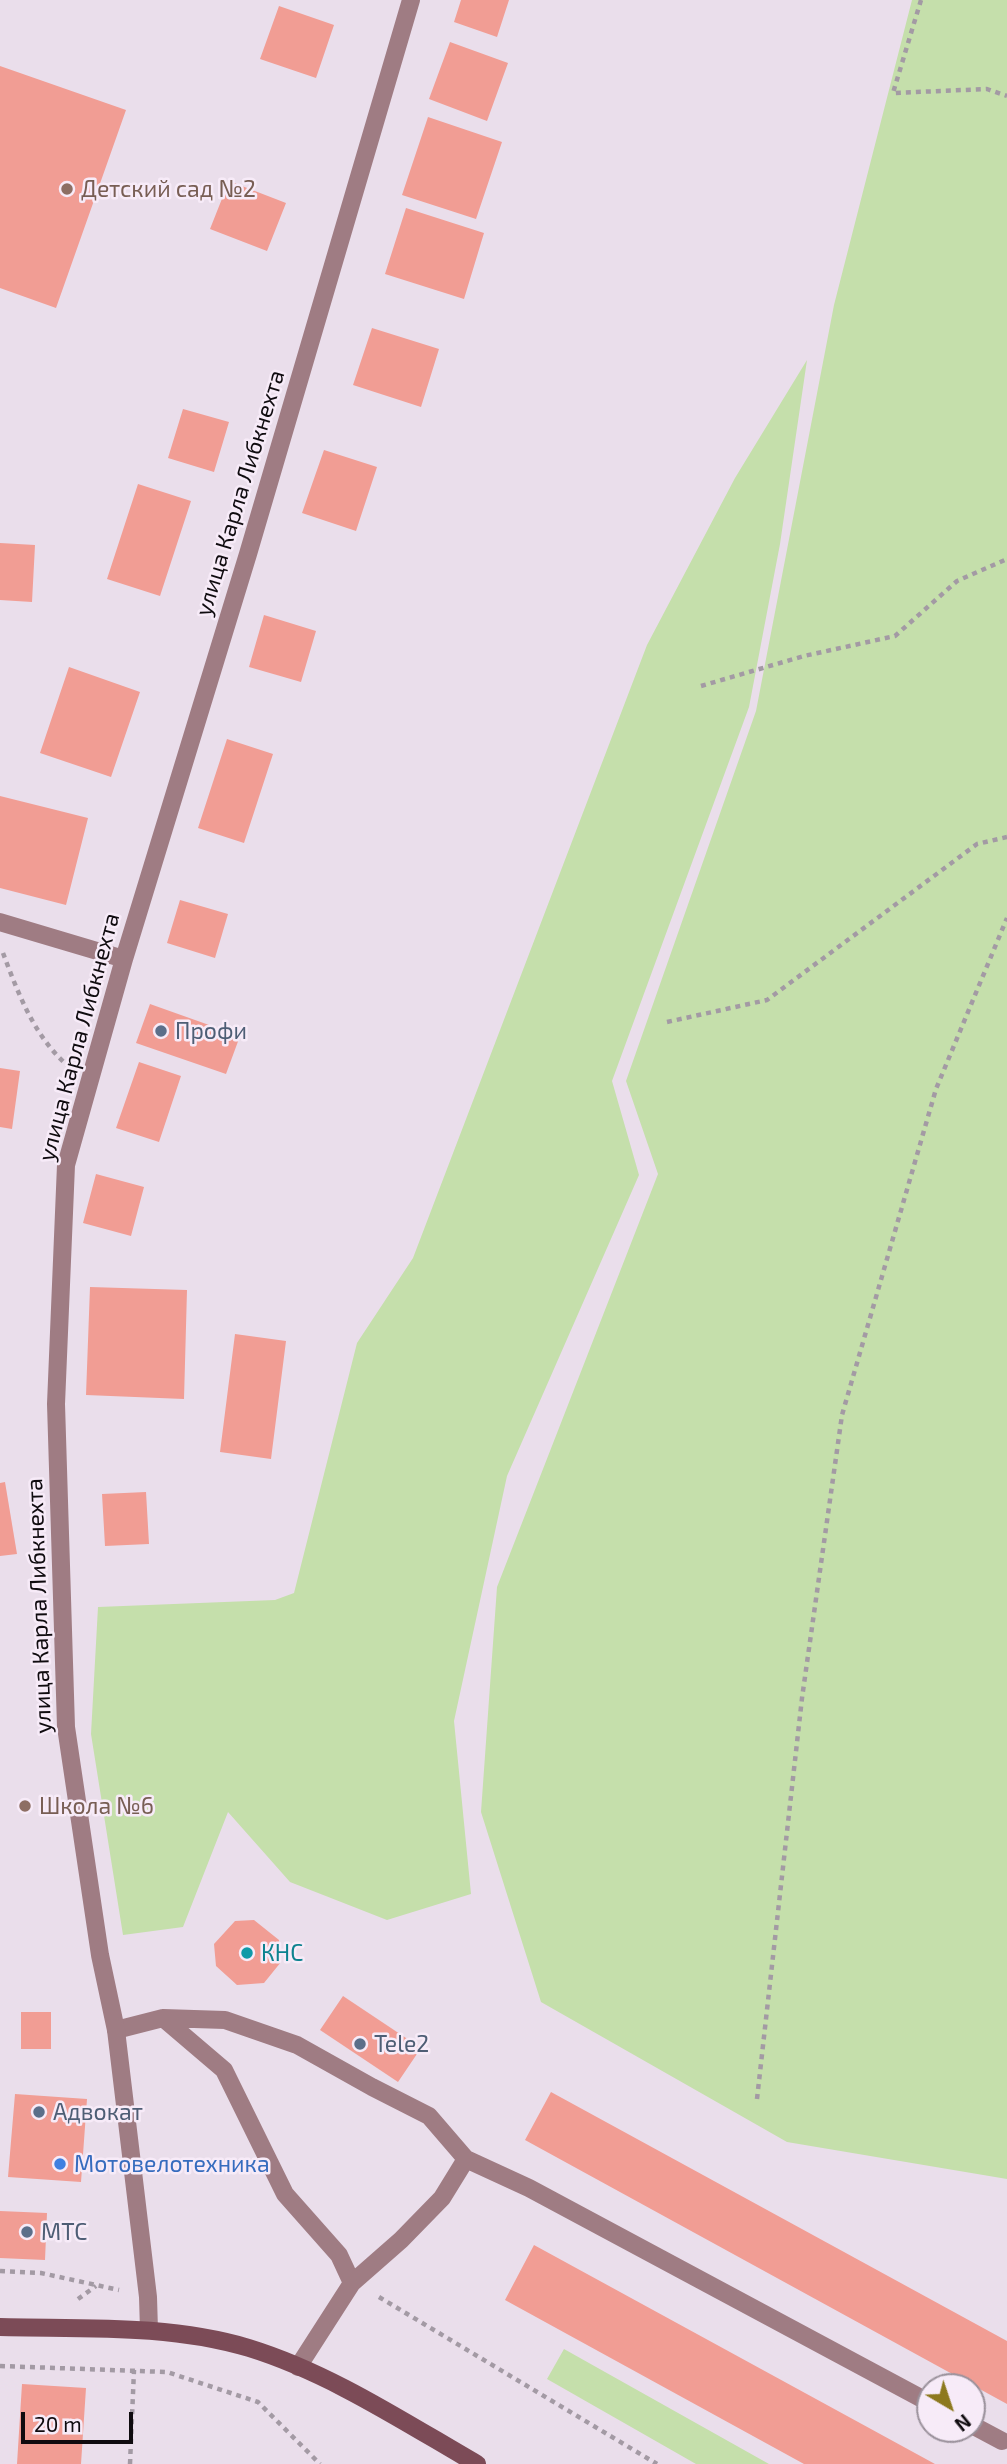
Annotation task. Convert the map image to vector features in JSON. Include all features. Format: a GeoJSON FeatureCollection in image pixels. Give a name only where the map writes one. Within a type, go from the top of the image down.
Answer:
{"type":"FeatureCollection","features":[{"type":"Feature","properties":{"kind":"main road"},"geometry":{"type":"LineString","coordinates":[[0,2327],[149,2330],[248,2348],[298,2367],[366,2400],[477,2464]]}},
{"type":"Feature","properties":{"kind":"street","name":"улица Карла Либкнехта"},"geometry":{"type":"LineString","coordinates":[[149,2330],[148,2297],[116,2030],[100,1955],[66,1727],[56,1404],[66,1165],[124,959],[248,554],[411,0]]}},
{"type":"Feature","properties":{"kind":"street"},"geometry":{"type":"LineString","coordinates":[[0,922],[124,959]]}},
{"type":"Feature","properties":{"kind":"street"},"geometry":{"type":"LineString","coordinates":[[163,2018],[223,2070],[285,2194],[339,2255],[352,2283]]}},
{"type":"Feature","properties":{"kind":"street"},"geometry":{"type":"LineString","coordinates":[[116,2030],[163,2018],[225,2020],[297,2045],[429,2116],[466,2160],[529,2188],[916,2395]]}},
{"type":"Feature","properties":{"kind":"street"},"geometry":{"type":"LineString","coordinates":[[298,2367],[352,2283],[401,2240],[442,2198],[466,2160]]}},
{"type":"Feature","properties":{"kind":"street"},"geometry":{"type":"LineString","coordinates":[[986,2432],[1002,2441]]}},
{"type":"Feature","properties":{"kind":"path"},"geometry":{"type":"LineString","coordinates":[[921,0],[893,93],[987,89],[1007,96]]}},
{"type":"Feature","properties":{"kind":"path"},"geometry":{"type":"LineString","coordinates":[[701,686],[804,656],[895,636],[957,581],[1007,559]]}},
{"type":"Feature","properties":{"kind":"path"},"geometry":{"type":"LineString","coordinates":[[667,1022],[767,1000],[977,844],[1007,837]]}},
{"type":"Feature","properties":{"kind":"path"},"geometry":{"type":"LineString","coordinates":[[757,2099],[802,1698],[842,1415],[936,1089],[1007,918]]}},
{"type":"Feature","properties":{"kind":"path"},"geometry":{"type":"LineString","coordinates":[[0,946],[22,1003],[52,1052],[88,1084]]}},
{"type":"Feature","properties":{"kind":"path"},"geometry":{"type":"LineString","coordinates":[[0,2272],[41,2273],[148,2297]]}},
{"type":"Feature","properties":{"kind":"path"},"geometry":{"type":"LineString","coordinates":[[352,2283],[407,2312],[657,2464]]}},
{"type":"Feature","properties":{"kind":"path"},"geometry":{"type":"LineString","coordinates":[[65,2298],[79,2299],[97,2285]]}},
{"type":"Feature","properties":{"kind":"path"},"geometry":{"type":"LineString","coordinates":[[0,2366],[167,2372],[258,2402],[320,2464]]}},
{"type":"Feature","properties":{"kind":"path"},"geometry":{"type":"LineString","coordinates":[[130,2464],[134,2370]]}},
{"type":"Feature","properties":{"kind":"green space"},"geometry":{"type":"Polygon","coordinates":[[[912,0],[1007,0],[1007,2179],[787,2142],[541,2002],[481,1812],[497,1587],[658,1174],[626,1081],[756,711],[834,305],[912,0]]]}},
{"type":"Feature","properties":{"kind":"green space"},"geometry":{"type":"Polygon","coordinates":[[[807,360],[780,544],[749,707],[612,1081],[639,1175],[507,1476],[454,1721],[471,1894],[387,1920],[290,1882],[228,1812],[183,1927],[123,1935],[91,1734],[98,1607],[275,1600],[294,1593],[357,1343],[413,1258],[647,645],[735,478],[807,360]]]}},
{"type":"Feature","properties":{"kind":"green space"},"geometry":{"type":"Polygon","coordinates":[[[564,2349],[769,2464],[696,2464],[547,2379],[564,2349]]]}},
{"type":"Feature","properties":{"kind":"building"},"geometry":{"type":"Polygon","coordinates":[[[461,0],[509,0],[497,37],[454,22],[461,0]]]}},
{"type":"Feature","properties":{"kind":"building"},"geometry":{"type":"Polygon","coordinates":[[[279,6],[334,25],[316,78],[260,59],[279,6]]]}},
{"type":"Feature","properties":{"kind":"building"},"geometry":{"type":"Polygon","coordinates":[[[450,42],[508,63],[487,121],[429,99],[450,42]]]}},
{"type":"Feature","properties":{"kind":"building"},"geometry":{"type":"Polygon","coordinates":[[[0,66],[126,110],[56,308],[0,288],[0,66]]]}},
{"type":"Feature","properties":{"kind":"building"},"geometry":{"type":"Polygon","coordinates":[[[428,117],[502,142],[476,219],[402,195],[428,117]]]}},
{"type":"Feature","properties":{"kind":"building"},"geometry":{"type":"Polygon","coordinates":[[[229,181],[286,203],[267,251],[210,229],[229,181]]]}},
{"type":"Feature","properties":{"kind":"building"},"geometry":{"type":"Polygon","coordinates":[[[406,208],[484,233],[464,299],[385,274],[406,208]]]}},
{"type":"Feature","properties":{"kind":"building"},"geometry":{"type":"Polygon","coordinates":[[[372,328],[439,349],[421,407],[353,385],[372,328]]]}},
{"type":"Feature","properties":{"kind":"building"},"geometry":{"type":"Polygon","coordinates":[[[183,409],[229,422],[214,472],[168,458],[183,409]]]}},
{"type":"Feature","properties":{"kind":"building"},"geometry":{"type":"Polygon","coordinates":[[[324,450],[377,467],[356,531],[302,513],[324,450]]]}},
{"type":"Feature","properties":{"kind":"building"},"geometry":{"type":"Polygon","coordinates":[[[138,484],[191,501],[160,596],[107,579],[138,484]]]}},
{"type":"Feature","properties":{"kind":"building"},"geometry":{"type":"Polygon","coordinates":[[[0,543],[35,545],[32,602],[0,600],[0,543]]]}},
{"type":"Feature","properties":{"kind":"building"},"geometry":{"type":"Polygon","coordinates":[[[264,615],[316,631],[301,682],[249,667],[264,615]]]}},
{"type":"Feature","properties":{"kind":"building"},"geometry":{"type":"Polygon","coordinates":[[[69,667],[140,692],[111,777],[40,753],[69,667]]]}},
{"type":"Feature","properties":{"kind":"building"},"geometry":{"type":"Polygon","coordinates":[[[227,739],[273,754],[244,843],[198,828],[227,739]]]}},
{"type":"Feature","properties":{"kind":"building"},"geometry":{"type":"Polygon","coordinates":[[[0,796],[88,818],[66,905],[0,888],[0,796]]]}},
{"type":"Feature","properties":{"kind":"building"},"geometry":{"type":"Polygon","coordinates":[[[180,900],[228,914],[215,958],[167,943],[180,900]]]}},
{"type":"Feature","properties":{"kind":"building"},"geometry":{"type":"Polygon","coordinates":[[[150,1004],[240,1036],[226,1074],[136,1043],[150,1004]]]}},
{"type":"Feature","properties":{"kind":"building"},"geometry":{"type":"Polygon","coordinates":[[[139,1062],[181,1076],[159,1142],[116,1128],[139,1062]]]}},
{"type":"Feature","properties":{"kind":"building"},"geometry":{"type":"Polygon","coordinates":[[[0,1068],[20,1071],[12,1129],[0,1127],[0,1068]]]}},
{"type":"Feature","properties":{"kind":"building"},"geometry":{"type":"Polygon","coordinates":[[[96,1174],[144,1187],[131,1236],[83,1223],[96,1174]]]}},
{"type":"Feature","properties":{"kind":"building"},"geometry":{"type":"Polygon","coordinates":[[[90,1287],[187,1290],[184,1399],[86,1395],[90,1287]]]}},
{"type":"Feature","properties":{"kind":"building"},"geometry":{"type":"Polygon","coordinates":[[[235,1334],[286,1341],[271,1459],[220,1452],[235,1334]]]}},
{"type":"Feature","properties":{"kind":"building"},"geometry":{"type":"Polygon","coordinates":[[[5,1482],[17,1554],[0,1556],[0,1483],[5,1482]]]}},
{"type":"Feature","properties":{"kind":"building"},"geometry":{"type":"Polygon","coordinates":[[[146,1492],[149,1544],[105,1546],[102,1494],[146,1492]]]}},
{"type":"Feature","properties":{"kind":"building","name":"КНС"},"geometry":{"type":"Polygon","coordinates":[[[254,1920],[279,1940],[281,1962],[264,1983],[237,1985],[216,1966],[214,1944],[235,1921],[254,1920]]]}},
{"type":"Feature","properties":{"kind":"building"},"geometry":{"type":"Polygon","coordinates":[[[343,1996],[421,2048],[398,2082],[320,2030],[343,1996]]]}},
{"type":"Feature","properties":{"kind":"building"},"geometry":{"type":"Polygon","coordinates":[[[21,2012],[51,2012],[51,2049],[21,2049],[21,2012]]]}},
{"type":"Feature","properties":{"kind":"building"},"geometry":{"type":"Polygon","coordinates":[[[551,2092],[1007,2341],[1007,2404],[986,2392],[986,2373],[950,2373],[525,2140],[551,2092]]]}},
{"type":"Feature","properties":{"kind":"building"},"geometry":{"type":"Polygon","coordinates":[[[15,2094],[87,2099],[81,2182],[8,2177],[15,2094]]]}},
{"type":"Feature","properties":{"kind":"building"},"geometry":{"type":"Polygon","coordinates":[[[0,2211],[47,2213],[45,2260],[0,2258],[0,2211]]]}},
{"type":"Feature","properties":{"kind":"building"},"geometry":{"type":"Polygon","coordinates":[[[534,2245],[935,2464],[804,2464],[505,2300],[534,2245]]]}},
{"type":"Feature","properties":{"kind":"building"},"geometry":{"type":"Polygon","coordinates":[[[22,2384],[86,2388],[81,2464],[17,2464],[22,2384]]]}},
{"type":"Feature","properties":{"kind":"place","name":"Детский сад №2"},"geometry":{"type":"Point","coordinates":[67,189]}},
{"type":"Feature","properties":{"kind":"place","name":"Профи"},"geometry":{"type":"Point","coordinates":[161,1031]}},
{"type":"Feature","properties":{"kind":"place","name":"Школа №6"},"geometry":{"type":"Point","coordinates":[25,1806]}},
{"type":"Feature","properties":{"kind":"place","name":"КНС"},"geometry":{"type":"Point","coordinates":[247,1953]}},
{"type":"Feature","properties":{"kind":"place","name":"Tele2"},"geometry":{"type":"Point","coordinates":[360,2044]}},
{"type":"Feature","properties":{"kind":"place","name":"Адвокат"},"geometry":{"type":"Point","coordinates":[39,2112]}},
{"type":"Feature","properties":{"kind":"place","name":"Мотовелотехника"},"geometry":{"type":"Point","coordinates":[60,2164]}},
{"type":"Feature","properties":{"kind":"place","name":"МТС"},"geometry":{"type":"Point","coordinates":[27,2232]}}]}
